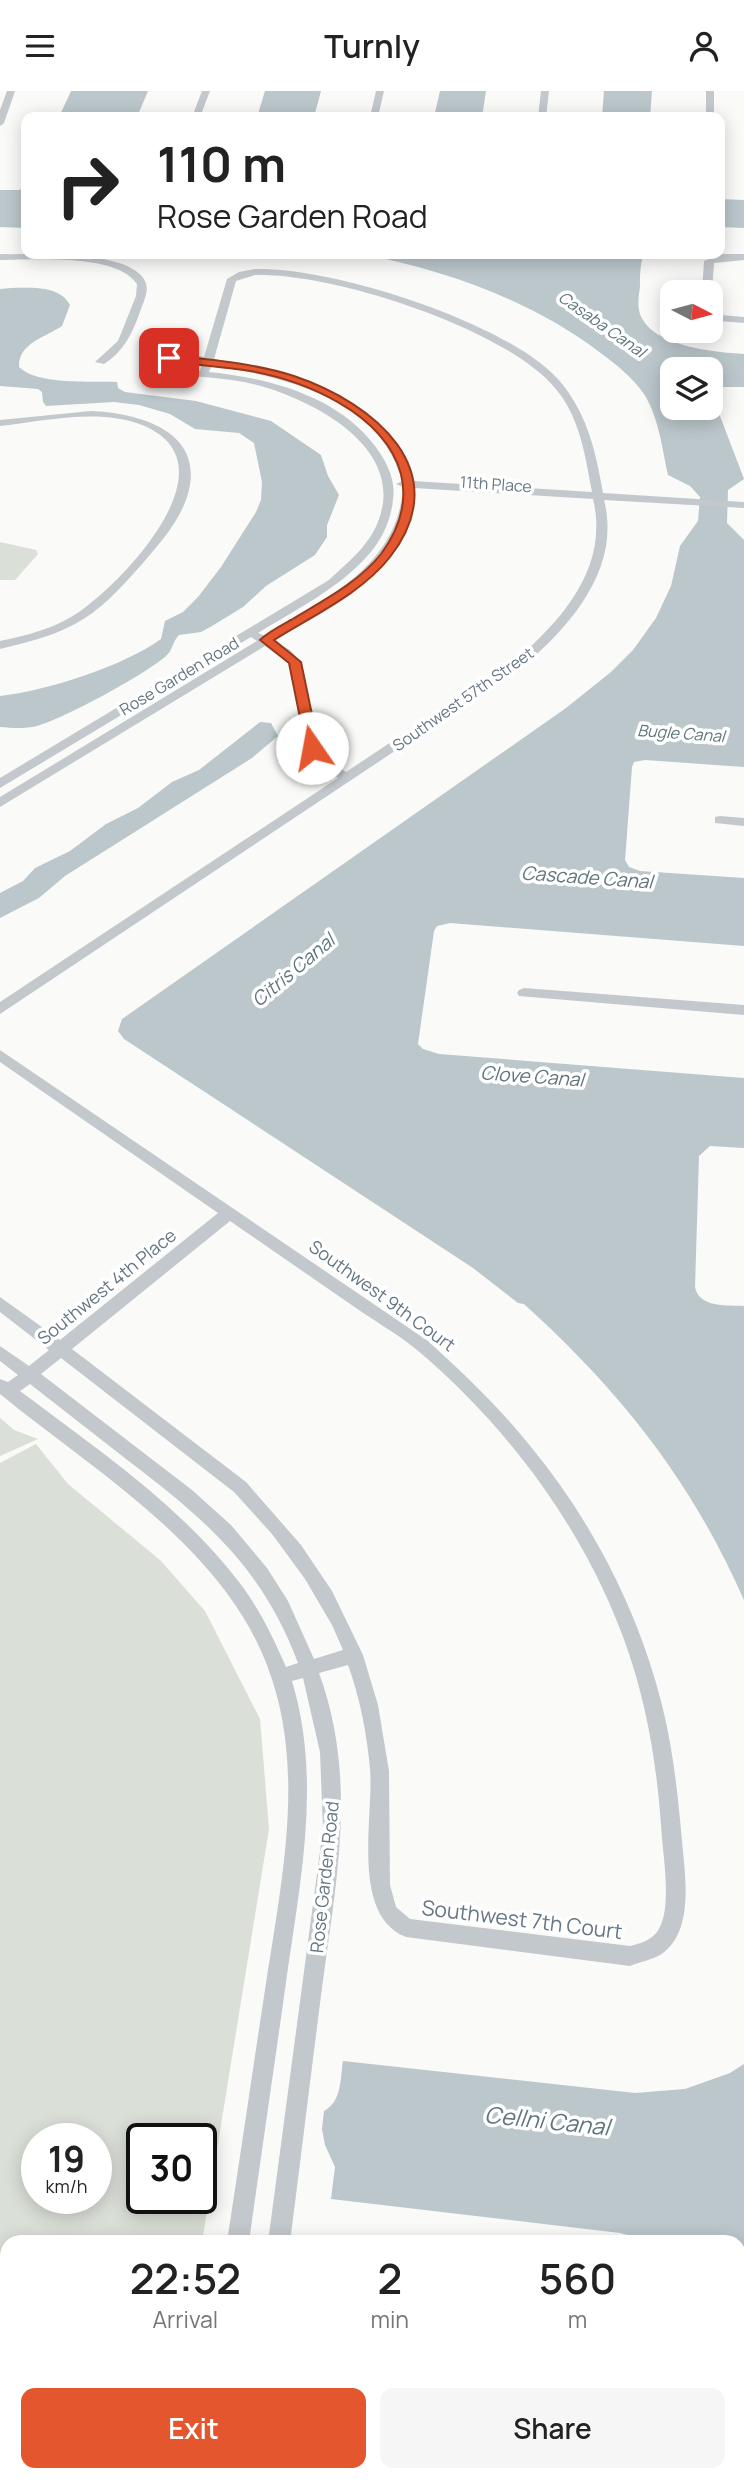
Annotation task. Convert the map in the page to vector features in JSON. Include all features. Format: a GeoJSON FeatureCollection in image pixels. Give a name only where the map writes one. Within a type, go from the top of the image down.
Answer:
{"type":"FeatureCollection","features":[{"type":"Feature","properties":{"kind":"street"},"geometry":{"type":"LineString","coordinates":[[0,123],[11,91]]}},
{"type":"Feature","properties":{"kind":"street"},"geometry":{"type":"LineString","coordinates":[[197,112],[206,91]]}},
{"type":"Feature","properties":{"kind":"street"},"geometry":{"type":"LineString","coordinates":[[375,112],[380,91]]}},
{"type":"Feature","properties":{"kind":"street"},"geometry":{"type":"LineString","coordinates":[[543,112],[545,91]]}},
{"type":"Feature","properties":{"kind":"street"},"geometry":{"type":"LineString","coordinates":[[710,91],[710,112]]}},
{"type":"Feature","properties":{"kind":"street"},"geometry":{"type":"LineString","coordinates":[[0,257],[21,258]]}},
{"type":"Feature","properties":{"kind":"street"},"geometry":{"type":"LineString","coordinates":[[725,257],[744,257]]}},
{"type":"Feature","properties":{"kind":"street"},"geometry":{"type":"LineString","coordinates":[[35,259],[118,265],[137,277],[142,291],[126,338],[115,353],[100,362]]}},
{"type":"Feature","properties":{"kind":"street"},"geometry":{"type":"LineString","coordinates":[[708,280],[709,261],[716,259]]}},
{"type":"Feature","properties":{"kind":"street","name":"Southwest 57th Street"},"geometry":{"type":"LineString","coordinates":[[0,1009],[523,660],[558,628],[583,595],[598,561],[604,521],[580,422],[568,397],[537,367],[505,345],[459,321],[387,295],[293,275],[243,273],[232,279],[206,367]]}},
{"type":"Feature","properties":{"kind":"street"},"geometry":{"type":"LineString","coordinates":[[723,318],[744,320]]}},
{"type":"Feature","properties":{"kind":"street"},"geometry":{"type":"LineString","coordinates":[[206,367],[265,384],[330,410],[358,430],[370,444],[383,465],[389,489]]}},
{"type":"Feature","properties":{"kind":"street"},"geometry":{"type":"LineString","coordinates":[[206,367],[289,378],[352,407],[377,426],[391,442],[403,462],[409,490]]}},
{"type":"Feature","properties":{"kind":"street"},"geometry":{"type":"LineString","coordinates":[[0,423],[104,415],[145,422],[162,430],[174,441],[180,456],[183,477],[181,499],[146,554],[94,607],[39,636],[0,645]]}},
{"type":"Feature","properties":{"kind":"street","name":"11th Place"},"geometry":{"type":"LineString","coordinates":[[389,489],[740,510]]}},
{"type":"Feature","properties":{"kind":"street","name":"Rose Garden Road"},"geometry":{"type":"LineString","coordinates":[[0,784],[333,582],[360,559],[383,525],[389,489]]}},
{"type":"Feature","properties":{"kind":"street","name":"Rose Garden Road"},"geometry":{"type":"LineString","coordinates":[[0,803],[349,589],[377,565],[403,526],[409,490]]}},
{"type":"Feature","properties":{"kind":"street"},"geometry":{"type":"LineString","coordinates":[[251,632],[295,662],[312,748],[325,764],[346,777]]}},
{"type":"Feature","properties":{"kind":"street"},"geometry":{"type":"LineString","coordinates":[[720,820],[744,822]]}},
{"type":"Feature","properties":{"kind":"street"},"geometry":{"type":"LineString","coordinates":[[524,993],[744,1010]]}},
{"type":"Feature","properties":{"kind":"street","name":"Southwest 9th Court"},"geometry":{"type":"LineString","coordinates":[[0,1055],[380,1314],[452,1371],[509,1429],[548,1478],[576,1520],[610,1583],[638,1652],[663,1750],[673,1840],[674,1915],[668,1933],[655,1947]]}},
{"type":"Feature","properties":{"kind":"street","name":"Southwest 4th Place"},"geometry":{"type":"LineString","coordinates":[[4,1389],[30,1375],[230,1212]]}},
{"type":"Feature","properties":{"kind":"street"},"geometry":{"type":"LineString","coordinates":[[0,1303],[218,1469],[269,1517],[301,1556],[328,1599],[354,1655],[281,1676]]}},
{"type":"Feature","properties":{"kind":"street","name":"Rose Garden Road"},"geometry":{"type":"LineString","coordinates":[[0,1352],[181,1491],[235,1541],[275,1595],[308,1667],[326,1721],[334,1829],[280,2235]]}},
{"type":"Feature","properties":{"kind":"street","name":"Rose Garden Road"},"geometry":{"type":"LineString","coordinates":[[4,1389],[148,1501],[190,1539],[228,1582],[258,1626],[281,1676],[297,1752],[298,1839],[239,2235]]}},
{"type":"Feature","properties":{"kind":"street","name":"Southwest 7th Court"},"geometry":{"type":"LineString","coordinates":[[354,1655],[369,1705],[379,1754],[381,1803],[378,1878],[387,1913],[406,1928],[630,1956],[655,1947]]}},
{"type":"Feature","properties":{"kind":"shaded area"},"geometry":{"type":"Polygon","coordinates":[[[0,542],[36,550],[38,554],[15,580],[0,580],[0,542]]]}},
{"type":"Feature","properties":{"kind":"shaded area"},"geometry":{"type":"Polygon","coordinates":[[[0,1418],[14,1430],[38,1439],[0,1456],[0,1418]]]}},
{"type":"Feature","properties":{"kind":"shaded area"},"geometry":{"type":"Polygon","coordinates":[[[36,1444],[68,1484],[160,1560],[205,1611],[260,1719],[269,1829],[217,2150],[217,2123],[126,2123],[126,2214],[207,2214],[203,2235],[0,2235],[0,1463],[36,1444]]]}},
{"type":"Feature","properties":{"kind":"water"},"geometry":{"type":"Polygon","coordinates":[[[71,91],[148,91],[139,112],[61,112],[71,91]]]}},
{"type":"Feature","properties":{"kind":"water"},"geometry":{"type":"Polygon","coordinates":[[[265,91],[321,91],[315,112],[259,112],[265,91]]]}},
{"type":"Feature","properties":{"kind":"water"},"geometry":{"type":"Polygon","coordinates":[[[440,91],[486,91],[483,112],[435,112],[440,91]]]}},
{"type":"Feature","properties":{"kind":"water"},"geometry":{"type":"Polygon","coordinates":[[[604,91],[652,91],[650,112],[602,112],[604,91]]]}},
{"type":"Feature","properties":{"kind":"water"},"geometry":{"type":"Polygon","coordinates":[[[21,189],[21,228],[0,227],[0,190],[21,189]]]}},
{"type":"Feature","properties":{"kind":"water"},"geometry":{"type":"Polygon","coordinates":[[[725,199],[744,200],[744,228],[725,227],[725,199]]]}},
{"type":"Feature","properties":{"kind":"water"},"geometry":{"type":"Polygon","coordinates":[[[386,259],[643,259],[638,304],[640,314],[647,325],[660,336],[660,343],[677,343],[717,352],[744,354],[744,387],[723,387],[723,357],[660,357],[660,420],[722,420],[744,479],[728,490],[727,523],[744,540],[744,767],[645,760],[634,762],[625,860],[629,867],[640,871],[744,878],[744,946],[450,923],[437,926],[434,931],[418,1044],[423,1049],[439,1054],[744,1078],[744,1148],[710,1146],[699,1156],[695,1287],[702,1299],[708,1302],[744,1306],[744,1600],[701,1515],[650,1440],[592,1371],[524,1304],[518,1303],[473,1268],[124,1039],[118,1031],[122,1019],[566,708],[611,672],[633,650],[656,618],[671,586],[680,546],[698,521],[700,497],[690,486],[668,475],[653,413],[640,388],[602,354],[548,318],[458,279],[386,259]]]}},
{"type":"Feature","properties":{"kind":"water"},"geometry":{"type":"Polygon","coordinates":[[[0,289],[52,291],[70,305],[62,326],[28,346],[23,352],[19,367],[27,373],[65,381],[117,382],[118,388],[125,392],[196,401],[271,421],[321,455],[328,476],[339,495],[327,525],[327,537],[315,555],[266,586],[243,607],[212,626],[201,632],[179,635],[165,657],[122,685],[50,722],[28,728],[0,727],[0,696],[39,689],[84,676],[127,659],[161,639],[165,621],[183,612],[221,567],[256,512],[261,500],[262,482],[254,443],[239,433],[195,429],[170,414],[139,405],[114,402],[46,406],[42,392],[38,389],[0,386],[0,289]]]}},
{"type":"Feature","properties":{"kind":"water"},"geometry":{"type":"Polygon","coordinates":[[[260,722],[271,723],[278,736],[252,758],[65,876],[39,898],[0,918],[0,893],[23,881],[35,868],[70,851],[106,824],[138,808],[172,782],[199,770],[260,722]]]}},
{"type":"Feature","properties":{"kind":"water","name":"Cellni Canal"},"geometry":{"type":"Polygon","coordinates":[[[343,2061],[635,2093],[685,2089],[730,2073],[744,2064],[744,2235],[628,2235],[331,2199],[335,2167],[325,2145],[322,2129],[324,2111],[334,2102],[343,2061]]]}},
{"type":"Feature","properties":{"kind":"route"},"geometry":{"type":"LineString","coordinates":[[169,358],[247,367],[289,378],[331,395],[361,412],[383,432],[398,452],[408,475],[410,495],[407,517],[385,556],[349,589],[266,640],[295,662],[312,748]]}},
{"type":"Feature","properties":{"kind":"water label","name":"Casaba Canal"},"geometry":{"type":"Point","coordinates":[602,324]}},
{"type":"Feature","properties":{"kind":"water label","name":"Bugle Canal"},"geometry":{"type":"Point","coordinates":[681,733]}},
{"type":"Feature","properties":{"kind":"water label","name":"Cascade Canal"},"geometry":{"type":"Point","coordinates":[587,877]}},
{"type":"Feature","properties":{"kind":"water label","name":"Citris Canal"},"geometry":{"type":"Point","coordinates":[293,970]}},
{"type":"Feature","properties":{"kind":"water label","name":"Clove Canal"},"geometry":{"type":"Point","coordinates":[532,1076]}}]}
